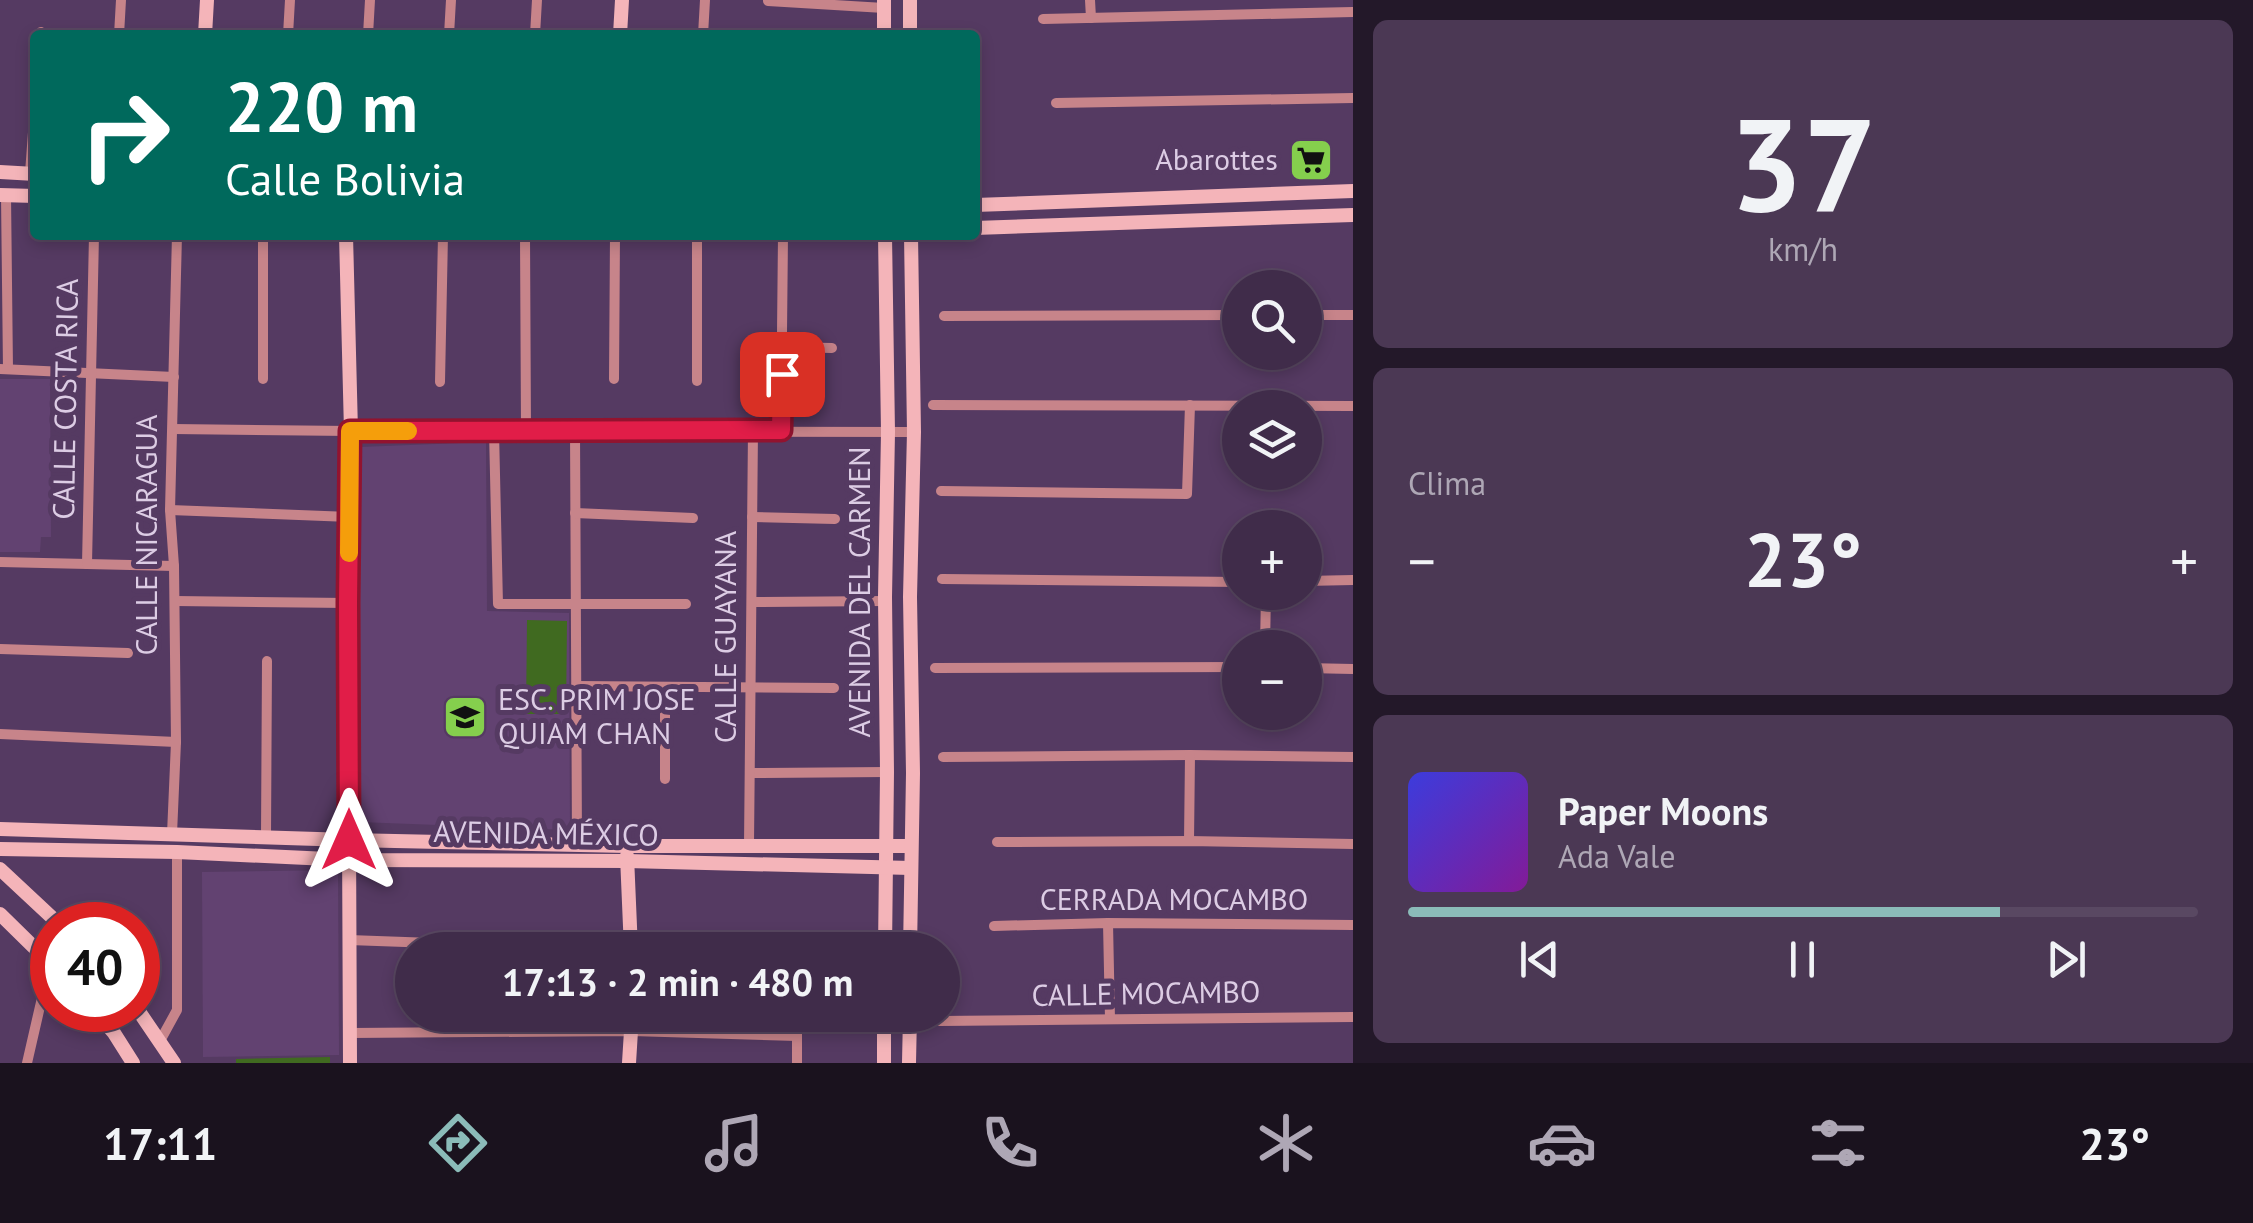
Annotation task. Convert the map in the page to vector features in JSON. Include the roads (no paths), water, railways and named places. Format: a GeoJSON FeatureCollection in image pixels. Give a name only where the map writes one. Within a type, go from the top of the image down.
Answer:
{"type":"FeatureCollection","features":[{"type":"Feature","properties":{"kind":"street"},"geometry":{"type":"LineString","coordinates":[[118,30],[121,0]]}},
{"type":"Feature","properties":{"kind":"street"},"geometry":{"type":"LineString","coordinates":[[205,30],[207,0]]}},
{"type":"Feature","properties":{"kind":"street"},"geometry":{"type":"LineString","coordinates":[[288,30],[290,0]]}},
{"type":"Feature","properties":{"kind":"street"},"geometry":{"type":"LineString","coordinates":[[368,30],[370,0]]}},
{"type":"Feature","properties":{"kind":"street"},"geometry":{"type":"LineString","coordinates":[[449,30],[450,0]]}},
{"type":"Feature","properties":{"kind":"street"},"geometry":{"type":"LineString","coordinates":[[535,30],[537,0]]}},
{"type":"Feature","properties":{"kind":"street"},"geometry":{"type":"LineString","coordinates":[[620,30],[622,0]]}},
{"type":"Feature","properties":{"kind":"street"},"geometry":{"type":"LineString","coordinates":[[703,30],[705,0]]}},
{"type":"Feature","properties":{"kind":"street"},"geometry":{"type":"LineString","coordinates":[[910,0],[910,30]]}},
{"type":"Feature","properties":{"kind":"street"},"geometry":{"type":"LineString","coordinates":[[1090,0],[1090,18]]}},
{"type":"Feature","properties":{"kind":"street"},"geometry":{"type":"LineString","coordinates":[[768,1],[884,4],[884,30]]}},
{"type":"Feature","properties":{"kind":"street"},"geometry":{"type":"LineString","coordinates":[[1043,19],[1353,12]]}},
{"type":"Feature","properties":{"kind":"street"},"geometry":{"type":"LineString","coordinates":[[1056,103],[1353,98]]}},
{"type":"Feature","properties":{"kind":"street"},"geometry":{"type":"LineString","coordinates":[[0,172],[30,173]]}},
{"type":"Feature","properties":{"kind":"street"},"geometry":{"type":"LineString","coordinates":[[980,205],[1353,191]]}},
{"type":"Feature","properties":{"kind":"street"},"geometry":{"type":"LineString","coordinates":[[30,196],[3,195],[4,369],[174,376]]}},
{"type":"Feature","properties":{"kind":"street"},"geometry":{"type":"LineString","coordinates":[[980,228],[1353,215]]}},
{"type":"Feature","properties":{"kind":"street","name":"CALLE COSTA RICA"},"geometry":{"type":"LineString","coordinates":[[87,564],[94,240]]}},
{"type":"Feature","properties":{"kind":"street","name":"CALLE NICARAGUA"},"geometry":{"type":"LineString","coordinates":[[172,834],[176,742],[170,510],[177,240]]}},
{"type":"Feature","properties":{"kind":"street"},"geometry":{"type":"LineString","coordinates":[[263,240],[264,378]]}},
{"type":"Feature","properties":{"kind":"street"},"geometry":{"type":"LineString","coordinates":[[346,240],[350,1063]]}},
{"type":"Feature","properties":{"kind":"street"},"geometry":{"type":"LineString","coordinates":[[440,382],[444,240]]}},
{"type":"Feature","properties":{"kind":"street"},"geometry":{"type":"LineString","coordinates":[[525,240],[526,430]]}},
{"type":"Feature","properties":{"kind":"street"},"geometry":{"type":"LineString","coordinates":[[614,379],[615,240]]}},
{"type":"Feature","properties":{"kind":"street"},"geometry":{"type":"LineString","coordinates":[[697,240],[698,380]]}},
{"type":"Feature","properties":{"kind":"street"},"geometry":{"type":"LineString","coordinates":[[781,430],[783,240]]}},
{"type":"Feature","properties":{"kind":"street","name":"AVENIDA DEL CARMEN"},"geometry":{"type":"LineString","coordinates":[[884,240],[888,432],[885,932]]}},
{"type":"Feature","properties":{"kind":"street","name":"AVENIDA DEL CARMEN"},"geometry":{"type":"LineString","coordinates":[[910,932],[914,432],[911,240]]}},
{"type":"Feature","properties":{"kind":"street"},"geometry":{"type":"LineString","coordinates":[[1322,315],[1353,314]]}},
{"type":"Feature","properties":{"kind":"street"},"geometry":{"type":"LineString","coordinates":[[944,316],[1222,315]]}},
{"type":"Feature","properties":{"kind":"street"},"geometry":{"type":"LineString","coordinates":[[782,347],[832,348]]}},
{"type":"Feature","properties":{"kind":"street"},"geometry":{"type":"LineString","coordinates":[[933,405],[1353,406]]}},
{"type":"Feature","properties":{"kind":"street"},"geometry":{"type":"LineString","coordinates":[[941,490],[1186,494],[1190,405]]}},
{"type":"Feature","properties":{"kind":"street"},"geometry":{"type":"LineString","coordinates":[[172,429],[914,432]]}},
{"type":"Feature","properties":{"kind":"street"},"geometry":{"type":"LineString","coordinates":[[494,430],[498,604],[686,604]]}},
{"type":"Feature","properties":{"kind":"street"},"geometry":{"type":"LineString","coordinates":[[575,430],[577,844]]}},
{"type":"Feature","properties":{"kind":"street","name":"CALLE GUAYANA"},"geometry":{"type":"LineString","coordinates":[[749,845],[753,430]]}},
{"type":"Feature","properties":{"kind":"street"},"geometry":{"type":"LineString","coordinates":[[170,510],[350,517]]}},
{"type":"Feature","properties":{"kind":"street"},"geometry":{"type":"LineString","coordinates":[[575,513],[693,518]]}},
{"type":"Feature","properties":{"kind":"street"},"geometry":{"type":"LineString","coordinates":[[752,517],[835,519]]}},
{"type":"Feature","properties":{"kind":"street"},"geometry":{"type":"LineString","coordinates":[[0,562],[174,566]]}},
{"type":"Feature","properties":{"kind":"street"},"geometry":{"type":"LineString","coordinates":[[942,580],[1222,582]]}},
{"type":"Feature","properties":{"kind":"street"},"geometry":{"type":"LineString","coordinates":[[1322,581],[1353,580]]}},
{"type":"Feature","properties":{"kind":"street"},"geometry":{"type":"LineString","coordinates":[[175,601],[348,603]]}},
{"type":"Feature","properties":{"kind":"street"},"geometry":{"type":"LineString","coordinates":[[752,602],[885,601]]}},
{"type":"Feature","properties":{"kind":"street"},"geometry":{"type":"LineString","coordinates":[[0,648],[128,653]]}},
{"type":"Feature","properties":{"kind":"street"},"geometry":{"type":"LineString","coordinates":[[266,838],[267,662]]}},
{"type":"Feature","properties":{"kind":"street"},"geometry":{"type":"LineString","coordinates":[[935,668],[1222,667]]}},
{"type":"Feature","properties":{"kind":"street"},"geometry":{"type":"LineString","coordinates":[[1322,668],[1353,669]]}},
{"type":"Feature","properties":{"kind":"street"},"geometry":{"type":"LineString","coordinates":[[576,686],[834,688]]}},
{"type":"Feature","properties":{"kind":"street"},"geometry":{"type":"LineString","coordinates":[[664,687],[665,779]]}},
{"type":"Feature","properties":{"kind":"street"},"geometry":{"type":"LineString","coordinates":[[0,734],[176,742]]}},
{"type":"Feature","properties":{"kind":"street"},"geometry":{"type":"LineString","coordinates":[[1189,840],[1190,755]]}},
{"type":"Feature","properties":{"kind":"street"},"geometry":{"type":"LineString","coordinates":[[943,757],[1353,757]]}},
{"type":"Feature","properties":{"kind":"street"},"geometry":{"type":"LineString","coordinates":[[750,773],[887,772]]}},
{"type":"Feature","properties":{"kind":"street","name":"AVENIDA MÉXICO"},"geometry":{"type":"LineString","coordinates":[[0,829],[577,844],[627,853],[911,868]]}},
{"type":"Feature","properties":{"kind":"street"},"geometry":{"type":"LineString","coordinates":[[997,842],[1189,840],[1353,844]]}},
{"type":"Feature","properties":{"kind":"street","name":"AVENIDA MÉXICO"},"geometry":{"type":"LineString","coordinates":[[0,849],[349,860],[627,853],[749,845],[911,846]]}},
{"type":"Feature","properties":{"kind":"street"},"geometry":{"type":"LineString","coordinates":[[160,1041],[178,1010],[177,852]]}},
{"type":"Feature","properties":{"kind":"street"},"geometry":{"type":"LineString","coordinates":[[627,853],[631,932]]}},
{"type":"Feature","properties":{"kind":"street"},"geometry":{"type":"LineString","coordinates":[[0,868],[36,902]]}},
{"type":"Feature","properties":{"kind":"street"},"geometry":{"type":"LineString","coordinates":[[0,914],[30,943]]}},
{"type":"Feature","properties":{"kind":"street"},"geometry":{"type":"LineString","coordinates":[[1108,923],[1110,1019]]}},
{"type":"Feature","properties":{"kind":"street","name":"CERRADA MOCAMBO"},"geometry":{"type":"LineString","coordinates":[[994,926],[1353,925]]}},
{"type":"Feature","properties":{"kind":"street"},"geometry":{"type":"LineString","coordinates":[[349,940],[395,942]]}},
{"type":"Feature","properties":{"kind":"street","name":"CALLE MOCAMBO"},"geometry":{"type":"LineString","coordinates":[[960,1021],[1353,1017]]}},
{"type":"Feature","properties":{"kind":"street"},"geometry":{"type":"LineString","coordinates":[[350,1033],[395,1031]]}},
{"type":"Feature","properties":{"kind":"street"},"geometry":{"type":"LineString","coordinates":[[27,1063],[35,1032]]}},
{"type":"Feature","properties":{"kind":"street"},"geometry":{"type":"LineString","coordinates":[[114,1032],[133,1063]]}},
{"type":"Feature","properties":{"kind":"street"},"geometry":{"type":"LineString","coordinates":[[154,1032],[174,1063]]}},
{"type":"Feature","properties":{"kind":"street"},"geometry":{"type":"LineString","coordinates":[[629,1063],[631,1032]]}},
{"type":"Feature","properties":{"kind":"street"},"geometry":{"type":"LineString","coordinates":[[746,1032],[797,1036]]}},
{"type":"Feature","properties":{"kind":"street"},"geometry":{"type":"LineString","coordinates":[[797,1032],[797,1063]]}},
{"type":"Feature","properties":{"kind":"street"},"geometry":{"type":"LineString","coordinates":[[884,1032],[884,1063]]}},
{"type":"Feature","properties":{"kind":"street"},"geometry":{"type":"LineString","coordinates":[[909,1063],[910,1032]]}},
{"type":"Feature","properties":{"kind":"place","name":"Abarottes"},"geometry":{"type":"Point","coordinates":[1311,160]}},
{"type":"Feature","properties":{"kind":"place","name":"ESC. PRIM JOSE QUIAM CHAN"},"geometry":{"type":"Point","coordinates":[465,717]}}]}
